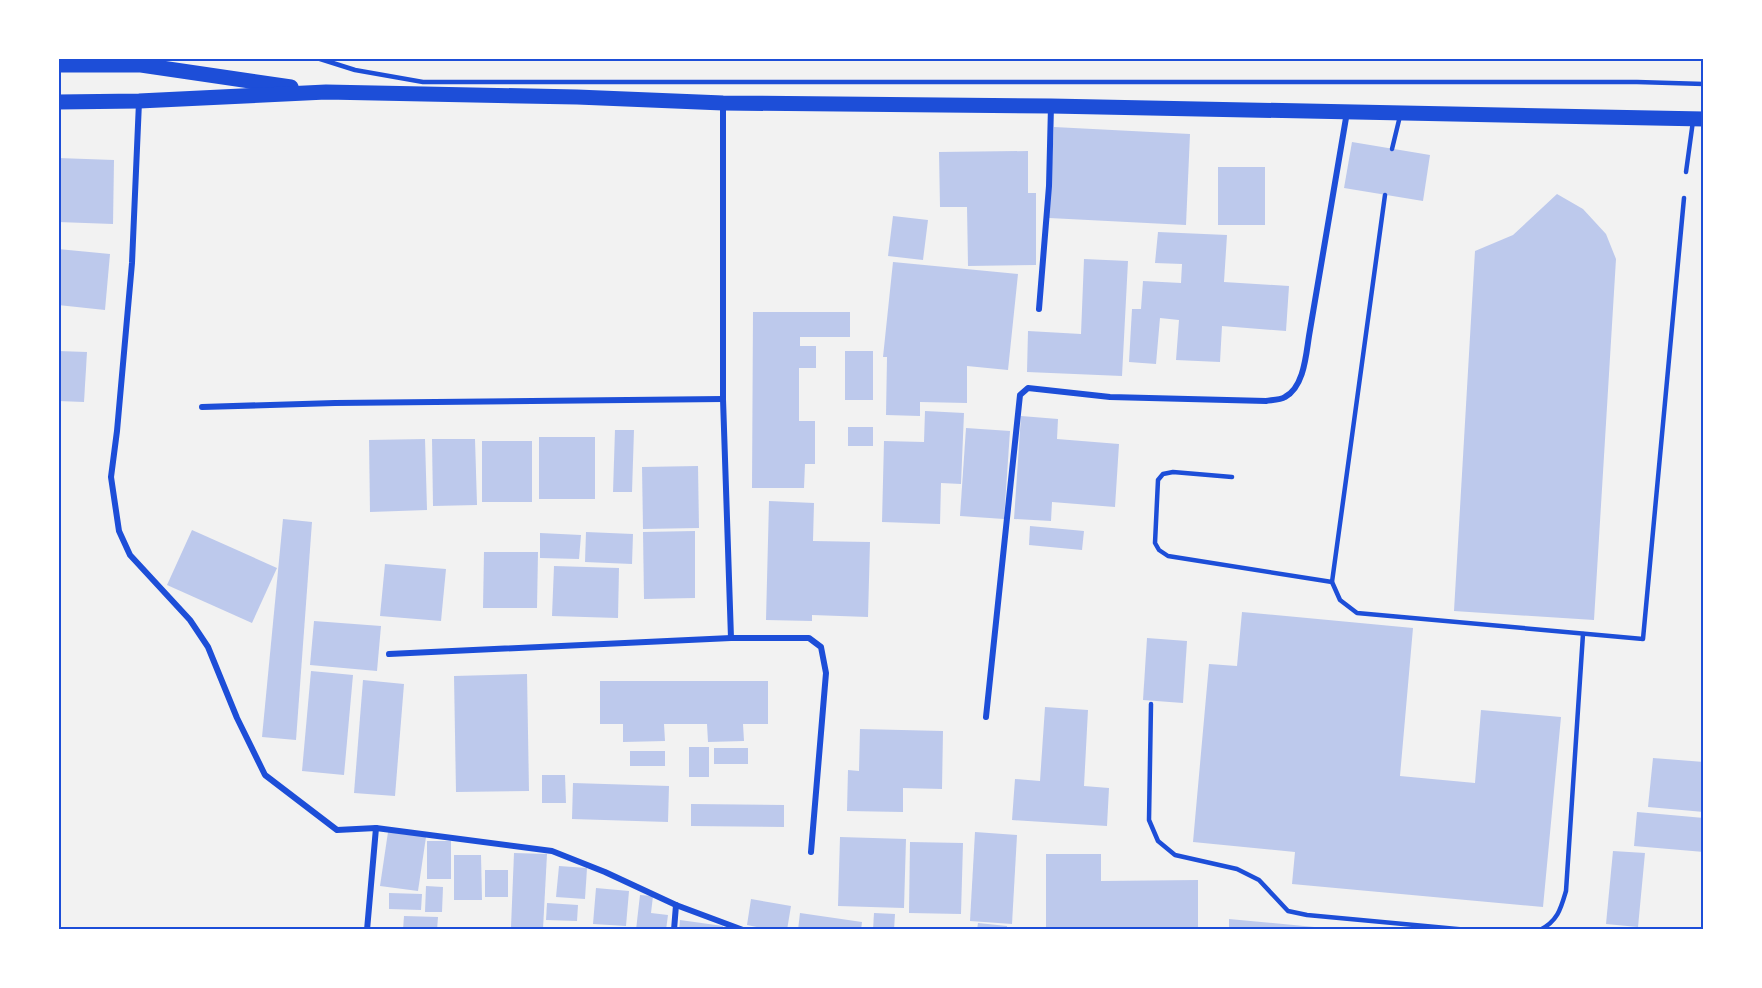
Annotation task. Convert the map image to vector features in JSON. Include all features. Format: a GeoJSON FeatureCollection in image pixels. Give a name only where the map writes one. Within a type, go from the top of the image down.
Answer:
{"type":"FeatureCollection","features":[{"type":"Feature","properties":{"kind":"main road"},"geometry":{"type":"LineString","coordinates":[[58,65],[141,66],[326,92]]}},
{"type":"Feature","properties":{"kind":"main road"},"geometry":{"type":"LineString","coordinates":[[58,102],[139,101],[326,92],[577,97],[723,103],[1347,111],[1698,120]]}},
{"type":"Feature","properties":{"kind":"street"},"geometry":{"type":"LineString","coordinates":[[139,101],[132,263],[118,425],[111,477],[119,531],[130,555],[190,620],[208,647],[237,718],[265,775],[337,830],[376,828],[552,851],[605,872],[676,905],[743,930]]}},
{"type":"Feature","properties":{"kind":"street"},"geometry":{"type":"LineString","coordinates":[[723,103],[723,399],[731,638]]}},
{"type":"Feature","properties":{"kind":"street"},"geometry":{"type":"LineString","coordinates":[[1039,309],[1049,186],[1051,106]]}},
{"type":"Feature","properties":{"kind":"street"},"geometry":{"type":"LineString","coordinates":[[986,717],[1020,395],[1028,388],[1110,397],[1266,401],[1284,398],[1294,390],[1302,370],[1309,336],[1347,111]]}},
{"type":"Feature","properties":{"kind":"street"},"geometry":{"type":"LineString","coordinates":[[202,407],[335,403],[723,399]]}},
{"type":"Feature","properties":{"kind":"street"},"geometry":{"type":"LineString","coordinates":[[389,654],[731,638],[809,638],[821,647],[826,674],[811,852]]}},
{"type":"Feature","properties":{"kind":"street"},"geometry":{"type":"LineString","coordinates":[[367,930],[376,828]]}},
{"type":"Feature","properties":{"kind":"street"},"geometry":{"type":"LineString","coordinates":[[674,930],[676,905]]}},
{"type":"Feature","properties":{"kind":"lane"},"geometry":{"type":"LineString","coordinates":[[317,58],[355,70],[423,82],[1637,82],[1704,84]]}},
{"type":"Feature","properties":{"kind":"lane"},"geometry":{"type":"LineString","coordinates":[[1392,149],[1400,114]]}},
{"type":"Feature","properties":{"kind":"lane"},"geometry":{"type":"LineString","coordinates":[[1686,172],[1698,120]]}},
{"type":"Feature","properties":{"kind":"lane"},"geometry":{"type":"LineString","coordinates":[[1384,195],[1332,582],[1340,600],[1357,613],[1644,639],[1684,198]]}},
{"type":"Feature","properties":{"kind":"lane"},"geometry":{"type":"LineString","coordinates":[[1232,477],[1173,472],[1163,474],[1158,480],[1155,543],[1159,550],[1168,556],[1332,582]]}},
{"type":"Feature","properties":{"kind":"lane"},"geometry":{"type":"LineString","coordinates":[[1540,930],[1549,925],[1560,913],[1566,891],[1583,634]]}},
{"type":"Feature","properties":{"kind":"lane"},"geometry":{"type":"LineString","coordinates":[[1151,704],[1149,820],[1158,841],[1175,855],[1237,869],[1259,880],[1288,911],[1307,915],[1468,930]]}},
{"type":"Feature","properties":{"kind":"building"},"geometry":{"type":"Polygon","coordinates":[[[1054,127],[1190,134],[1186,225],[1049,218],[1054,127]]]}},
{"type":"Feature","properties":{"kind":"building"},"geometry":{"type":"Polygon","coordinates":[[[1352,142],[1430,155],[1423,201],[1344,188],[1352,142]]]}},
{"type":"Feature","properties":{"kind":"building"},"geometry":{"type":"Polygon","coordinates":[[[1028,151],[1028,193],[1036,193],[1036,265],[968,266],[967,207],[940,207],[939,152],[1028,151]]]}},
{"type":"Feature","properties":{"kind":"building"},"geometry":{"type":"Polygon","coordinates":[[[58,158],[114,160],[113,224],[58,222],[58,158]]]}},
{"type":"Feature","properties":{"kind":"building"},"geometry":{"type":"Polygon","coordinates":[[[1218,167],[1265,167],[1265,225],[1218,225],[1218,167]]]}},
{"type":"Feature","properties":{"kind":"building"},"geometry":{"type":"Polygon","coordinates":[[[1557,194],[1583,209],[1606,234],[1616,259],[1594,620],[1454,611],[1475,251],[1513,235],[1557,194]]]}},
{"type":"Feature","properties":{"kind":"building"},"geometry":{"type":"Polygon","coordinates":[[[893,216],[928,220],[923,260],[888,256],[893,216]]]}},
{"type":"Feature","properties":{"kind":"building"},"geometry":{"type":"Polygon","coordinates":[[[1158,232],[1227,235],[1224,282],[1289,286],[1286,331],[1222,326],[1220,362],[1176,360],[1179,320],[1160,318],[1156,364],[1129,362],[1132,309],[1141,309],[1143,281],[1181,283],[1182,264],[1155,263],[1158,232]]]}},
{"type":"Feature","properties":{"kind":"building"},"geometry":{"type":"Polygon","coordinates":[[[58,249],[110,254],[105,310],[58,305],[58,249]]]}},
{"type":"Feature","properties":{"kind":"building"},"geometry":{"type":"Polygon","coordinates":[[[1084,259],[1128,261],[1122,376],[1027,372],[1028,331],[1081,334],[1084,259]]]}},
{"type":"Feature","properties":{"kind":"building"},"geometry":{"type":"Polygon","coordinates":[[[893,262],[1018,274],[1008,370],[967,366],[967,403],[920,402],[920,416],[886,415],[887,357],[883,357],[893,262]]]}},
{"type":"Feature","properties":{"kind":"building"},"geometry":{"type":"Polygon","coordinates":[[[753,312],[850,312],[850,337],[800,337],[800,346],[816,346],[816,368],[799,368],[799,421],[815,421],[815,464],[805,464],[804,488],[752,488],[753,312]]]}},
{"type":"Feature","properties":{"kind":"building"},"geometry":{"type":"Polygon","coordinates":[[[58,351],[87,352],[84,402],[58,401],[58,351]]]}},
{"type":"Feature","properties":{"kind":"building"},"geometry":{"type":"Polygon","coordinates":[[[845,351],[873,351],[873,400],[845,400],[845,351]]]}},
{"type":"Feature","properties":{"kind":"building"},"geometry":{"type":"Polygon","coordinates":[[[925,411],[964,413],[961,484],[941,483],[940,524],[882,522],[884,441],[924,442],[925,411]]]}},
{"type":"Feature","properties":{"kind":"building"},"geometry":{"type":"Polygon","coordinates":[[[1021,416],[1058,419],[1057,439],[1119,444],[1115,507],[1052,502],[1051,521],[1014,519],[1021,416]]]}},
{"type":"Feature","properties":{"kind":"building"},"geometry":{"type":"Polygon","coordinates":[[[848,427],[873,427],[873,446],[848,446],[848,427]]]}},
{"type":"Feature","properties":{"kind":"building"},"geometry":{"type":"Polygon","coordinates":[[[966,428],[1010,431],[1004,519],[960,516],[966,428]]]}},
{"type":"Feature","properties":{"kind":"building"},"geometry":{"type":"Polygon","coordinates":[[[615,430],[634,430],[632,492],[613,492],[615,430]]]}},
{"type":"Feature","properties":{"kind":"building"},"geometry":{"type":"Polygon","coordinates":[[[539,437],[595,437],[595,499],[539,499],[539,437]]]}},
{"type":"Feature","properties":{"kind":"building"},"geometry":{"type":"Polygon","coordinates":[[[425,439],[427,510],[370,512],[369,440],[425,439]]]}},
{"type":"Feature","properties":{"kind":"building"},"geometry":{"type":"Polygon","coordinates":[[[432,439],[475,439],[477,505],[433,506],[432,439]]]}},
{"type":"Feature","properties":{"kind":"building"},"geometry":{"type":"Polygon","coordinates":[[[482,441],[532,441],[532,502],[482,502],[482,441]]]}},
{"type":"Feature","properties":{"kind":"building"},"geometry":{"type":"Polygon","coordinates":[[[698,466],[699,528],[643,529],[642,467],[698,466]]]}},
{"type":"Feature","properties":{"kind":"building"},"geometry":{"type":"Polygon","coordinates":[[[769,501],[814,503],[813,541],[870,542],[868,617],[812,615],[812,621],[766,620],[769,501]]]}},
{"type":"Feature","properties":{"kind":"building"},"geometry":{"type":"Polygon","coordinates":[[[283,519],[312,522],[296,740],[262,737],[283,519]]]}},
{"type":"Feature","properties":{"kind":"building"},"geometry":{"type":"Polygon","coordinates":[[[1030,526],[1084,531],[1082,550],[1029,545],[1030,526]]]}},
{"type":"Feature","properties":{"kind":"building"},"geometry":{"type":"Polygon","coordinates":[[[192,530],[277,568],[252,623],[167,585],[192,530]]]}},
{"type":"Feature","properties":{"kind":"building"},"geometry":{"type":"Polygon","coordinates":[[[695,531],[695,598],[644,599],[643,532],[695,531]]]}},
{"type":"Feature","properties":{"kind":"building"},"geometry":{"type":"Polygon","coordinates":[[[586,532],[633,534],[632,564],[585,562],[586,532]]]}},
{"type":"Feature","properties":{"kind":"building"},"geometry":{"type":"Polygon","coordinates":[[[540,533],[581,535],[579,559],[540,558],[540,533]]]}},
{"type":"Feature","properties":{"kind":"building"},"geometry":{"type":"Polygon","coordinates":[[[484,552],[538,552],[537,608],[483,608],[484,552]]]}},
{"type":"Feature","properties":{"kind":"building"},"geometry":{"type":"Polygon","coordinates":[[[385,564],[446,569],[441,621],[380,616],[385,564]]]}},
{"type":"Feature","properties":{"kind":"building"},"geometry":{"type":"Polygon","coordinates":[[[554,566],[619,568],[618,618],[552,616],[554,566]]]}},
{"type":"Feature","properties":{"kind":"building"},"geometry":{"type":"Polygon","coordinates":[[[1242,612],[1413,628],[1400,776],[1475,783],[1481,710],[1561,717],[1543,907],[1292,884],[1295,852],[1193,842],[1209,664],[1237,666],[1242,612]]]}},
{"type":"Feature","properties":{"kind":"building"},"geometry":{"type":"Polygon","coordinates":[[[314,621],[381,626],[377,671],[310,665],[314,621]]]}},
{"type":"Feature","properties":{"kind":"building"},"geometry":{"type":"Polygon","coordinates":[[[1147,638],[1187,641],[1183,703],[1143,700],[1147,638]]]}},
{"type":"Feature","properties":{"kind":"building"},"geometry":{"type":"Polygon","coordinates":[[[311,671],[353,675],[344,775],[302,771],[311,671]]]}},
{"type":"Feature","properties":{"kind":"building"},"geometry":{"type":"Polygon","coordinates":[[[527,674],[529,791],[456,792],[454,676],[527,674]]]}},
{"type":"Feature","properties":{"kind":"building"},"geometry":{"type":"Polygon","coordinates":[[[363,680],[404,684],[395,796],[354,793],[363,680]]]}},
{"type":"Feature","properties":{"kind":"building"},"geometry":{"type":"Polygon","coordinates":[[[600,681],[768,681],[768,724],[743,724],[744,741],[708,742],[707,724],[664,724],[665,741],[623,742],[623,724],[600,724],[600,681]]]}},
{"type":"Feature","properties":{"kind":"building"},"geometry":{"type":"Polygon","coordinates":[[[1045,707],[1088,710],[1084,786],[1109,788],[1107,826],[1012,820],[1015,779],[1040,781],[1045,707]]]}},
{"type":"Feature","properties":{"kind":"building"},"geometry":{"type":"Polygon","coordinates":[[[860,729],[943,731],[942,789],[903,788],[903,812],[847,811],[848,770],[859,771],[860,729]]]}},
{"type":"Feature","properties":{"kind":"building"},"geometry":{"type":"Polygon","coordinates":[[[689,747],[709,747],[709,777],[689,777],[689,747]]]}},
{"type":"Feature","properties":{"kind":"building"},"geometry":{"type":"Polygon","coordinates":[[[714,748],[748,748],[748,764],[714,764],[714,748]]]}},
{"type":"Feature","properties":{"kind":"building"},"geometry":{"type":"Polygon","coordinates":[[[630,751],[665,751],[665,766],[630,766],[630,751]]]}},
{"type":"Feature","properties":{"kind":"building"},"geometry":{"type":"Polygon","coordinates":[[[1653,758],[1704,762],[1704,812],[1648,807],[1653,758]]]}},
{"type":"Feature","properties":{"kind":"building"},"geometry":{"type":"Polygon","coordinates":[[[542,775],[565,775],[566,803],[542,803],[542,775]]]}},
{"type":"Feature","properties":{"kind":"building"},"geometry":{"type":"Polygon","coordinates":[[[573,783],[669,786],[668,822],[572,819],[573,783]]]}},
{"type":"Feature","properties":{"kind":"building"},"geometry":{"type":"Polygon","coordinates":[[[691,804],[784,805],[784,827],[691,826],[691,804]]]}},
{"type":"Feature","properties":{"kind":"building"},"geometry":{"type":"Polygon","coordinates":[[[1637,812],[1704,818],[1704,852],[1634,846],[1637,812]]]}},
{"type":"Feature","properties":{"kind":"building"},"geometry":{"type":"Polygon","coordinates":[[[388,832],[426,837],[418,891],[380,886],[388,832]]]}},
{"type":"Feature","properties":{"kind":"building"},"geometry":{"type":"Polygon","coordinates":[[[975,832],[1017,835],[1012,924],[970,921],[975,832]]]}},
{"type":"Feature","properties":{"kind":"building"},"geometry":{"type":"Polygon","coordinates":[[[840,837],[906,839],[904,908],[838,906],[840,837]]]}},
{"type":"Feature","properties":{"kind":"building"},"geometry":{"type":"Polygon","coordinates":[[[427,841],[451,841],[451,879],[427,879],[427,841]]]}},
{"type":"Feature","properties":{"kind":"building"},"geometry":{"type":"Polygon","coordinates":[[[910,842],[963,843],[961,914],[909,913],[910,842]]]}},
{"type":"Feature","properties":{"kind":"building"},"geometry":{"type":"Polygon","coordinates":[[[1613,851],[1645,853],[1638,927],[1606,924],[1613,851]]]}},
{"type":"Feature","properties":{"kind":"building"},"geometry":{"type":"Polygon","coordinates":[[[514,853],[547,854],[543,929],[511,927],[514,853]]]}},
{"type":"Feature","properties":{"kind":"building"},"geometry":{"type":"Polygon","coordinates":[[[1046,854],[1101,854],[1101,881],[1198,880],[1198,930],[1046,930],[1046,854]]]}},
{"type":"Feature","properties":{"kind":"building"},"geometry":{"type":"Polygon","coordinates":[[[454,855],[481,855],[482,900],[454,900],[454,855]]]}},
{"type":"Feature","properties":{"kind":"building"},"geometry":{"type":"Polygon","coordinates":[[[559,866],[587,868],[585,899],[556,897],[559,866]]]}},
{"type":"Feature","properties":{"kind":"building"},"geometry":{"type":"Polygon","coordinates":[[[485,870],[508,870],[508,897],[485,897],[485,870]]]}},
{"type":"Feature","properties":{"kind":"building"},"geometry":{"type":"Polygon","coordinates":[[[426,886],[443,887],[442,912],[425,912],[426,886]]]}},
{"type":"Feature","properties":{"kind":"building"},"geometry":{"type":"Polygon","coordinates":[[[596,888],[629,891],[626,926],[593,924],[596,888]]]}},
{"type":"Feature","properties":{"kind":"building"},"geometry":{"type":"Polygon","coordinates":[[[389,893],[422,894],[421,910],[389,909],[389,893]]]}},
{"type":"Feature","properties":{"kind":"building"},"geometry":{"type":"Polygon","coordinates":[[[640,895],[653,896],[651,913],[668,915],[666,930],[636,930],[640,895]]]}},
{"type":"Feature","properties":{"kind":"building"},"geometry":{"type":"Polygon","coordinates":[[[751,899],[791,906],[787,930],[771,930],[747,925],[751,899]]]}},
{"type":"Feature","properties":{"kind":"building"},"geometry":{"type":"Polygon","coordinates":[[[547,903],[578,905],[577,921],[546,920],[547,903]]]}},
{"type":"Feature","properties":{"kind":"building"},"geometry":{"type":"Polygon","coordinates":[[[800,913],[862,922],[861,930],[798,930],[800,913]]]}},
{"type":"Feature","properties":{"kind":"building"},"geometry":{"type":"Polygon","coordinates":[[[874,913],[895,914],[894,930],[873,930],[874,913]]]}},
{"type":"Feature","properties":{"kind":"building"},"geometry":{"type":"Polygon","coordinates":[[[404,916],[438,917],[437,930],[403,930],[404,916]]]}},
{"type":"Feature","properties":{"kind":"building"},"geometry":{"type":"Polygon","coordinates":[[[1229,919],[1325,928],[1325,930],[1229,930],[1229,919]]]}},
{"type":"Feature","properties":{"kind":"building"},"geometry":{"type":"Polygon","coordinates":[[[680,920],[723,926],[722,930],[679,930],[680,920]]]}},
{"type":"Feature","properties":{"kind":"building"},"geometry":{"type":"Polygon","coordinates":[[[978,923],[1007,926],[1007,930],[977,930],[978,923]]]}}]}
